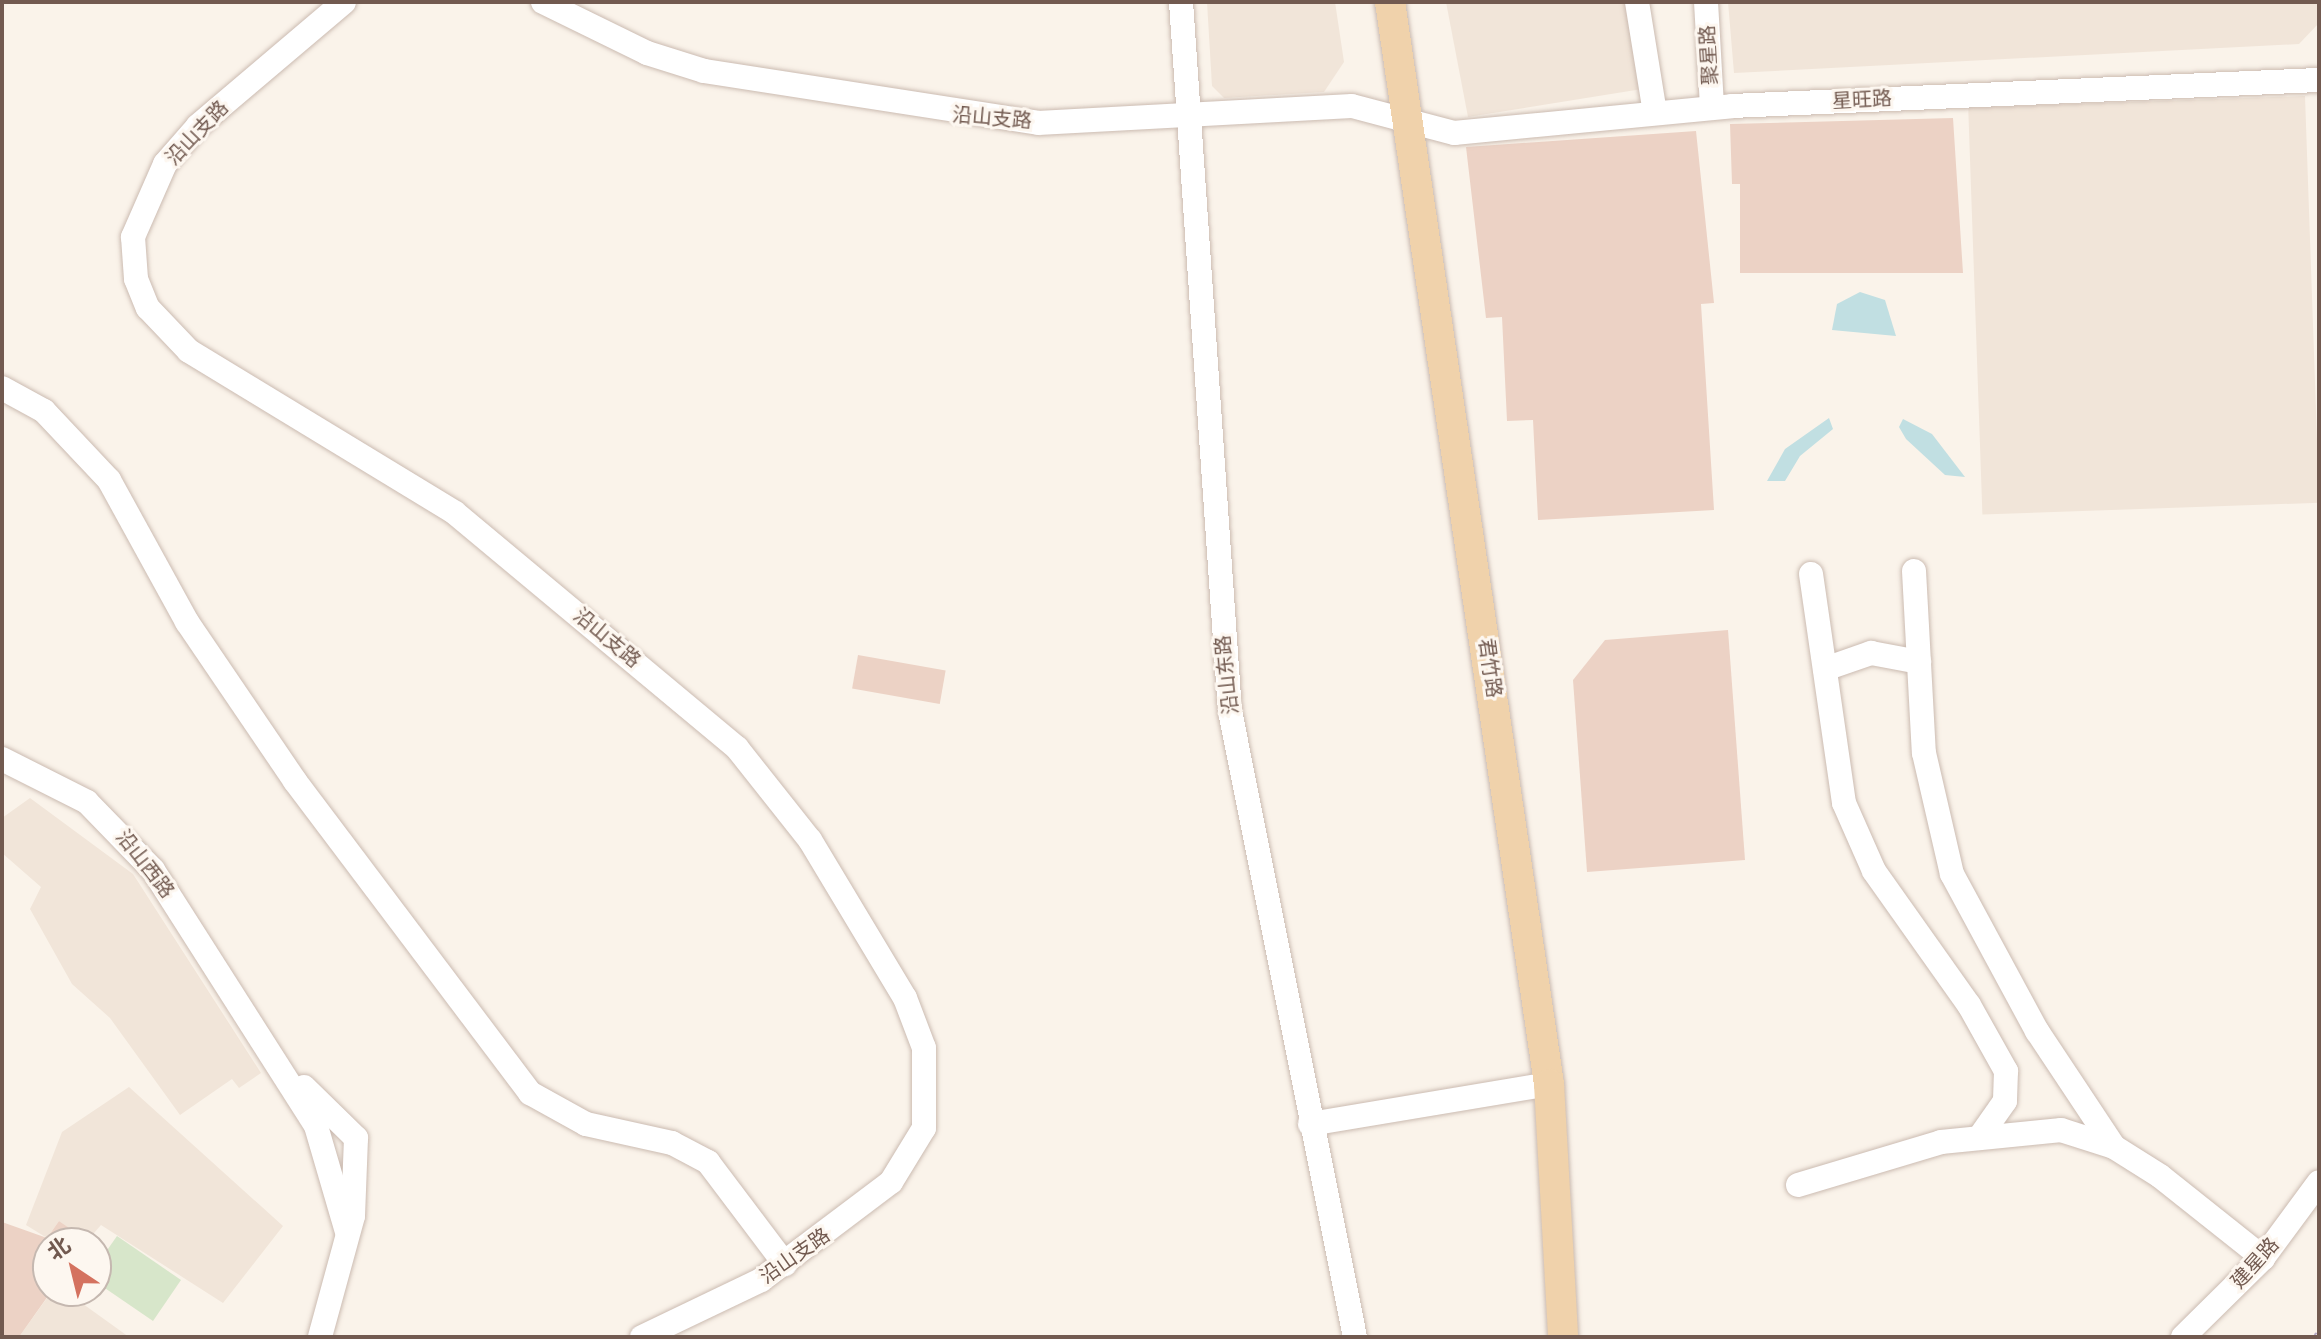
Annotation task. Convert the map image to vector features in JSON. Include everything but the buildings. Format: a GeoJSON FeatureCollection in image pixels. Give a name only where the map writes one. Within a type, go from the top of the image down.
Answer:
{"type":"FeatureCollection","features":[{"type":"Feature","properties":{"kind":"main road","name":"君竹路"},"geometry":{"type":"LineString","coordinates":[[1390,2],[1549,1084],[1563,1337]]}},
{"type":"Feature","properties":{"kind":"street","name":"沿山支路"},"geometry":{"type":"LineString","coordinates":[[344,2],[198,126],[165,164],[136,221],[139,292],[189,351],[391,468],[467,523],[712,724],[797,821],[905,998],[924,1048],[929,1090],[924,1128],[898,1174],[785,1264],[642,1337]]}},
{"type":"Feature","properties":{"kind":"street","name":"沿山支路"},"geometry":{"type":"LineString","coordinates":[[543,2],[670,63],[752,81],[1009,121],[1186,119],[1352,106],[1407,124]]}},
{"type":"Feature","properties":{"kind":"street","name":"沿山东路"},"geometry":{"type":"LineString","coordinates":[[1181,2],[1186,119],[1230,711],[1310,1124],[1355,1337]]}},
{"type":"Feature","properties":{"kind":"street"},"geometry":{"type":"LineString","coordinates":[[1637,2],[1655,113]]}},
{"type":"Feature","properties":{"kind":"street","name":"聚星路"},"geometry":{"type":"LineString","coordinates":[[1706,2],[1712,107]]}},
{"type":"Feature","properties":{"kind":"street","name":"星旺路"},"geometry":{"type":"LineString","coordinates":[[1407,124],[1454,133],[1712,107],[2319,80]]}},
{"type":"Feature","properties":{"kind":"street"},"geometry":{"type":"LineString","coordinates":[[2,388],[44,411],[109,480],[187,622],[295,781],[530,1093],[586,1124],[672,1143],[708,1162],[785,1264]]}},
{"type":"Feature","properties":{"kind":"street"},"geometry":{"type":"LineString","coordinates":[[1914,571],[1924,753],[1952,874],[2037,1031],[2114,1147]]}},
{"type":"Feature","properties":{"kind":"street"},"geometry":{"type":"LineString","coordinates":[[1811,574],[1844,803],[1874,871],[1969,1005],[2006,1071],[2005,1101],[1981,1135]]}},
{"type":"Feature","properties":{"kind":"street"},"geometry":{"type":"LineString","coordinates":[[1825,669],[1871,653],[1919,662]]}},
{"type":"Feature","properties":{"kind":"street","name":"沿山西路"},"geometry":{"type":"LineString","coordinates":[[2,759],[63,787],[126,836],[247,1012],[315,1100],[348,1126],[357,1145],[347,1232],[320,1337]]}},
{"type":"Feature","properties":{"kind":"street","name":"沿山西路"},"geometry":{"type":"LineString","coordinates":[[247,1012],[322,1139],[347,1232]]}},
{"type":"Feature","properties":{"kind":"street"},"geometry":{"type":"LineString","coordinates":[[1310,1124],[1549,1084]]}},
{"type":"Feature","properties":{"kind":"street"},"geometry":{"type":"LineString","coordinates":[[322,1139],[332,1124],[348,1126]]}},
{"type":"Feature","properties":{"kind":"street"},"geometry":{"type":"LineString","coordinates":[[1798,1185],[1981,1135],[2061,1130],[2114,1147],[2179,1188],[2263,1258]]}},
{"type":"Feature","properties":{"kind":"street","name":"建星路"},"geometry":{"type":"LineString","coordinates":[[2183,1337],[2263,1258],[2319,1182]]}},
{"type":"Feature","properties":{"kind":"shaded area"},"geometry":{"type":"Polygon","coordinates":[[[1207,2],[1335,2],[1344,62],[1324,92],[1224,98],[1212,86],[1207,2]]]}},
{"type":"Feature","properties":{"kind":"shaded area"},"geometry":{"type":"Polygon","coordinates":[[[1446,2],[1628,2],[1642,89],[1468,117],[1446,2]]]}},
{"type":"Feature","properties":{"kind":"shaded area"},"geometry":{"type":"Polygon","coordinates":[[[1728,2],[2319,2],[2319,23],[2299,44],[1734,73],[1728,2]]]}},
{"type":"Feature","properties":{"kind":"shaded area"},"geometry":{"type":"Polygon","coordinates":[[[2305,96],[2319,503],[1982,515],[1968,108],[2305,96]]]}},
{"type":"Feature","properties":{"kind":"shaded area"},"geometry":{"type":"Polygon","coordinates":[[[30,798],[133,874],[261,1073],[239,1088],[232,1079],[180,1115],[110,1018],[72,984],[30,909],[41,887],[2,853],[2,818],[30,798]]]}},
{"type":"Feature","properties":{"kind":"shaded area"},"geometry":{"type":"Polygon","coordinates":[[[129,1087],[283,1226],[223,1303],[112,1232],[112,1227],[67,1227],[59,1221],[55,1227],[32,1229],[26,1225],[62,1132],[129,1087]]]}},
{"type":"Feature","properties":{"kind":"shaded area"},"geometry":{"type":"Polygon","coordinates":[[[41,1307],[87,1307],[129,1337],[19,1337],[41,1307]]]}},
{"type":"Feature","properties":{"kind":"green space"},"geometry":{"type":"Polygon","coordinates":[[[117,1236],[181,1280],[153,1321],[112,1293],[112,1243],[117,1236]]]}},
{"type":"Feature","properties":{"kind":"water"},"geometry":{"type":"Polygon","coordinates":[[[1860,292],[1885,300],[1896,336],[1832,330],[1837,304],[1860,292]]]}},
{"type":"Feature","properties":{"kind":"water"},"geometry":{"type":"Polygon","coordinates":[[[1829,418],[1833,429],[1800,456],[1785,481],[1767,481],[1785,449],[1829,418]]]}},
{"type":"Feature","properties":{"kind":"water"},"geometry":{"type":"Polygon","coordinates":[[[1903,419],[1932,434],[1965,477],[1945,475],[1906,439],[1899,427],[1903,419]]]}}]}
